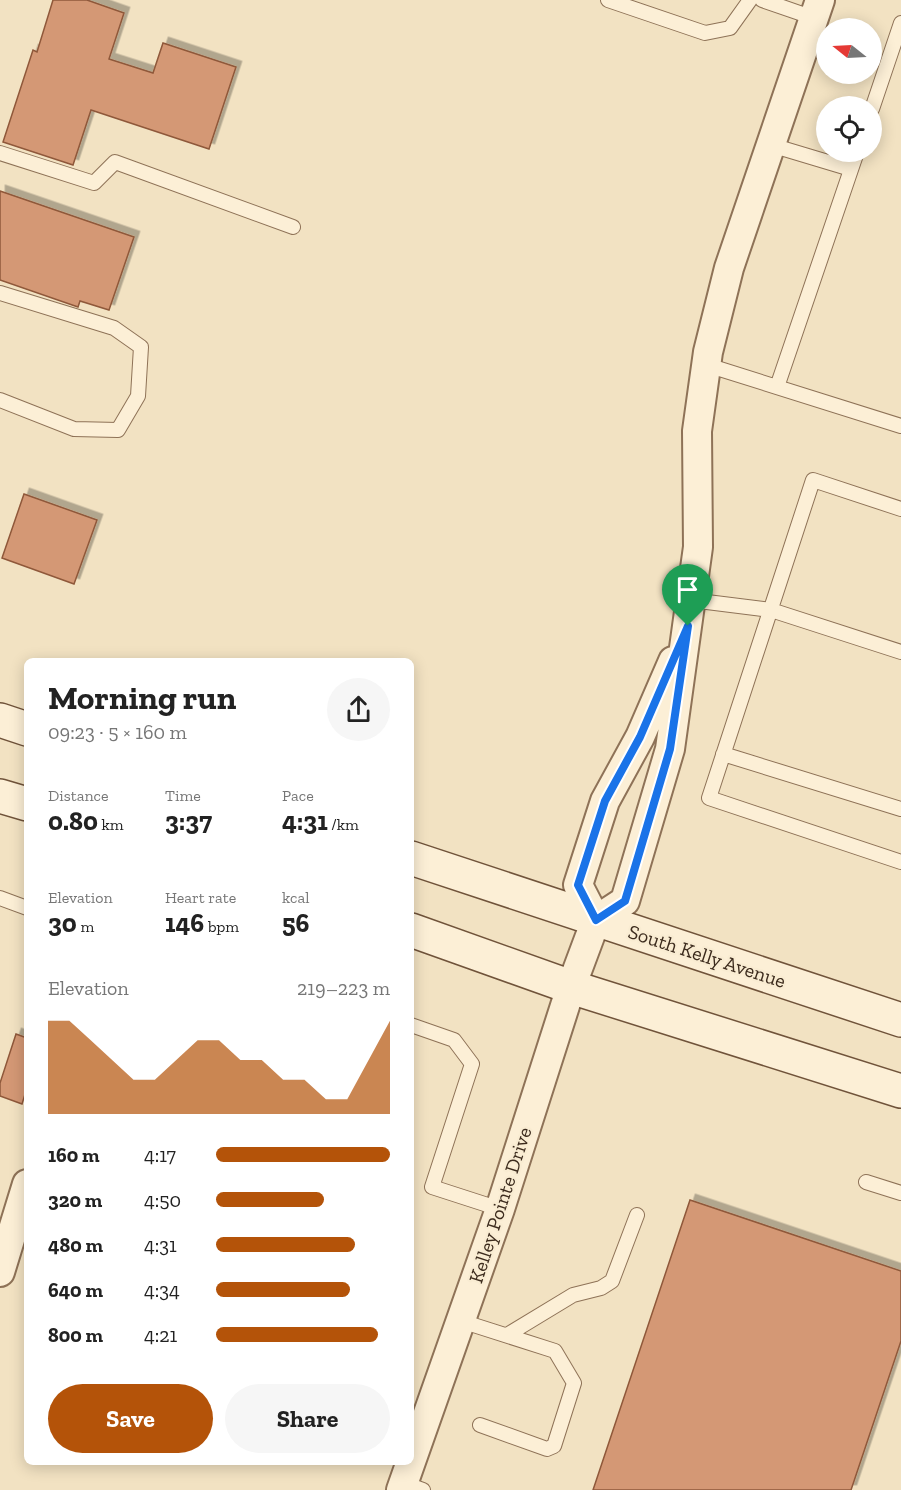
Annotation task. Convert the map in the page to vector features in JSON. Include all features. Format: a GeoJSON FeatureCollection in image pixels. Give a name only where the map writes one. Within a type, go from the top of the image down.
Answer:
{"type":"FeatureCollection","features":[{"type":"Feature","properties":{"kind":"main road"},"geometry":{"type":"LineString","coordinates":[[0,720],[24,728]]}},
{"type":"Feature","properties":{"kind":"main road","name":"South Kelly Avenue"},"geometry":{"type":"LineString","coordinates":[[414,859],[901,1020]]}},
{"type":"Feature","properties":{"kind":"main road"},"geometry":{"type":"LineString","coordinates":[[414,931],[572,987],[901,1090]]}},
{"type":"Feature","properties":{"kind":"street"},"geometry":{"type":"LineString","coordinates":[[689,613],[640,737],[605,801],[578,885],[596,920],[625,901],[670,749],[689,613],[698,548],[697,431],[707,365],[729,268],[817,9]]}},
{"type":"Feature","properties":{"kind":"street","name":"Kelley Pointe Drive"},"geometry":{"type":"LineString","coordinates":[[409,1488],[461,1321],[596,920]]}},
{"type":"Feature","properties":{"kind":"street"},"geometry":{"type":"LineString","coordinates":[[0,1272],[24,1194]]}},
{"type":"Feature","properties":{"kind":"lane"},"geometry":{"type":"LineString","coordinates":[[608,0],[705,33],[730,28],[750,0]]}},
{"type":"Feature","properties":{"kind":"lane"},"geometry":{"type":"LineString","coordinates":[[762,0],[817,9]]}},
{"type":"Feature","properties":{"kind":"lane"},"geometry":{"type":"LineString","coordinates":[[876,96],[901,23]]}},
{"type":"Feature","properties":{"kind":"lane"},"geometry":{"type":"LineString","coordinates":[[771,145],[851,169]]}},
{"type":"Feature","properties":{"kind":"lane"},"geometry":{"type":"LineString","coordinates":[[0,153],[94,183],[116,162],[293,227]]}},
{"type":"Feature","properties":{"kind":"lane"},"geometry":{"type":"LineString","coordinates":[[777,387],[853,162]]}},
{"type":"Feature","properties":{"kind":"lane"},"geometry":{"type":"LineString","coordinates":[[0,293],[114,328],[141,347],[138,396],[118,430],[75,429],[0,400]]}},
{"type":"Feature","properties":{"kind":"lane"},"geometry":{"type":"LineString","coordinates":[[707,365],[901,426]]}},
{"type":"Feature","properties":{"kind":"lane"},"geometry":{"type":"LineString","coordinates":[[901,509],[813,480],[709,798],[901,862]]}},
{"type":"Feature","properties":{"kind":"lane"},"geometry":{"type":"LineString","coordinates":[[689,613],[771,610],[901,652]]}},
{"type":"Feature","properties":{"kind":"lane"},"geometry":{"type":"LineString","coordinates":[[723,754],[901,809]]}},
{"type":"Feature","properties":{"kind":"lane"},"geometry":{"type":"LineString","coordinates":[[0,898],[24,907]]}},
{"type":"Feature","properties":{"kind":"lane"},"geometry":{"type":"LineString","coordinates":[[414,1026],[454,1040],[472,1064],[432,1187],[500,1209]]}},
{"type":"Feature","properties":{"kind":"lane"},"geometry":{"type":"LineString","coordinates":[[866,1182],[901,1193]]}},
{"type":"Feature","properties":{"kind":"lane"},"geometry":{"type":"LineString","coordinates":[[507,1335],[573,1295],[601,1288],[612,1281],[637,1215]]}},
{"type":"Feature","properties":{"kind":"lane"},"geometry":{"type":"LineString","coordinates":[[461,1321],[555,1351],[574,1383],[554,1446],[547,1449],[480,1425]]}},
{"type":"Feature","properties":{"kind":"building"},"geometry":{"type":"Polygon","coordinates":[[[53,0],[87,0],[124,13],[109,59],[153,73],[163,43],[236,67],[209,149],[91,110],[73,165],[3,142],[33,50],[37,52],[53,0]]]}},
{"type":"Feature","properties":{"kind":"building"},"geometry":{"type":"Polygon","coordinates":[[[0,191],[134,237],[109,310],[80,301],[78,307],[0,280],[0,191]]]}},
{"type":"Feature","properties":{"kind":"building"},"geometry":{"type":"Polygon","coordinates":[[[24,494],[97,520],[74,584],[2,558],[24,494]]]}},
{"type":"Feature","properties":{"kind":"building"},"geometry":{"type":"Polygon","coordinates":[[[16,1034],[24,1037],[24,1098],[22,1104],[0,1096],[0,1083],[16,1034]]]}},
{"type":"Feature","properties":{"kind":"building"},"geometry":{"type":"Polygon","coordinates":[[[690,1200],[901,1271],[901,1341],[851,1490],[593,1490],[690,1200]]]}},
{"type":"Feature","properties":{"kind":"route"},"geometry":{"type":"LineString","coordinates":[[688,626],[670,749],[625,901],[596,920],[578,885],[605,801],[640,737],[688,626]]}}]}
